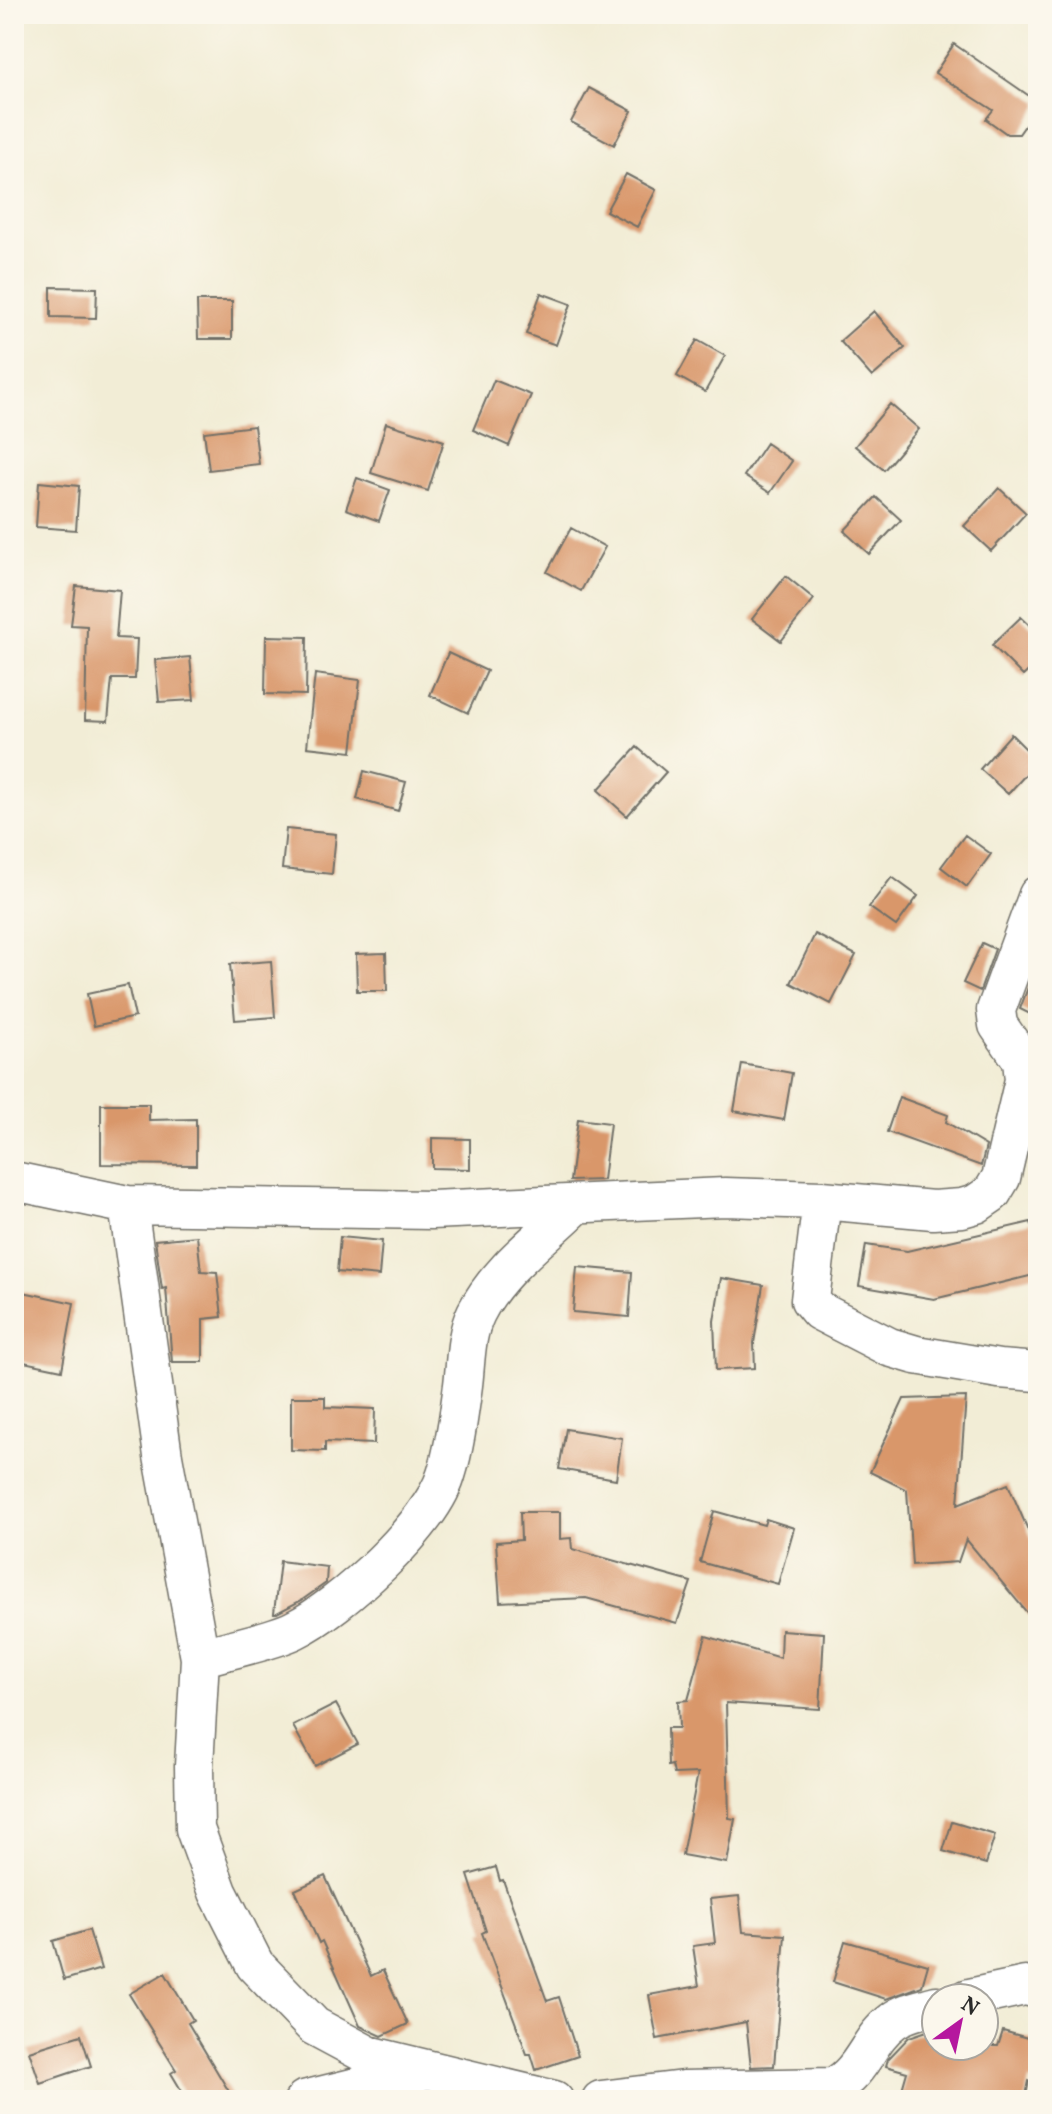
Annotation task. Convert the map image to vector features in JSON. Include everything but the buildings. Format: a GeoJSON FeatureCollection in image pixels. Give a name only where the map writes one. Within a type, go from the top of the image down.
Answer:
{"type":"FeatureCollection","features":[{"type":"Feature","properties":{"kind":"street"},"geometry":{"type":"LineString","coordinates":[[14,1181],[128,1205],[431,1210],[725,1197],[822,1200],[933,1210],[962,1208],[976,1204],[992,1193],[1001,1178],[1024,1080],[1022,1060],[998,1025],[996,1010],[1038,895]]}},
{"type":"Feature","properties":{"kind":"street"},"geometry":{"type":"LineString","coordinates":[[822,1200],[810,1300],[819,1311],[889,1347],[916,1355],[999,1369],[1038,1372]]}},
{"type":"Feature","properties":{"kind":"street"},"geometry":{"type":"LineString","coordinates":[[128,1205],[163,1456],[200,1658],[194,1766],[195,1829],[218,1892],[255,1965],[314,2026],[368,2055],[554,2100]]}},
{"type":"Feature","properties":{"kind":"street"},"geometry":{"type":"LineString","coordinates":[[200,1658],[294,1630],[357,1586],[387,1560],[432,1502],[446,1477],[474,1317],[489,1289],[575,1206]]}},
{"type":"Feature","properties":{"kind":"street"},"geometry":{"type":"LineString","coordinates":[[1000,1991],[1025,1986],[1038,1989]]}},
{"type":"Feature","properties":{"kind":"street"},"geometry":{"type":"LineString","coordinates":[[601,2100],[683,2090],[833,2087],[849,2079],[880,2033],[895,2019],[920,2010]]}},
{"type":"Feature","properties":{"kind":"street"},"geometry":{"type":"LineString","coordinates":[[304,2100],[426,2071]]}}]}
